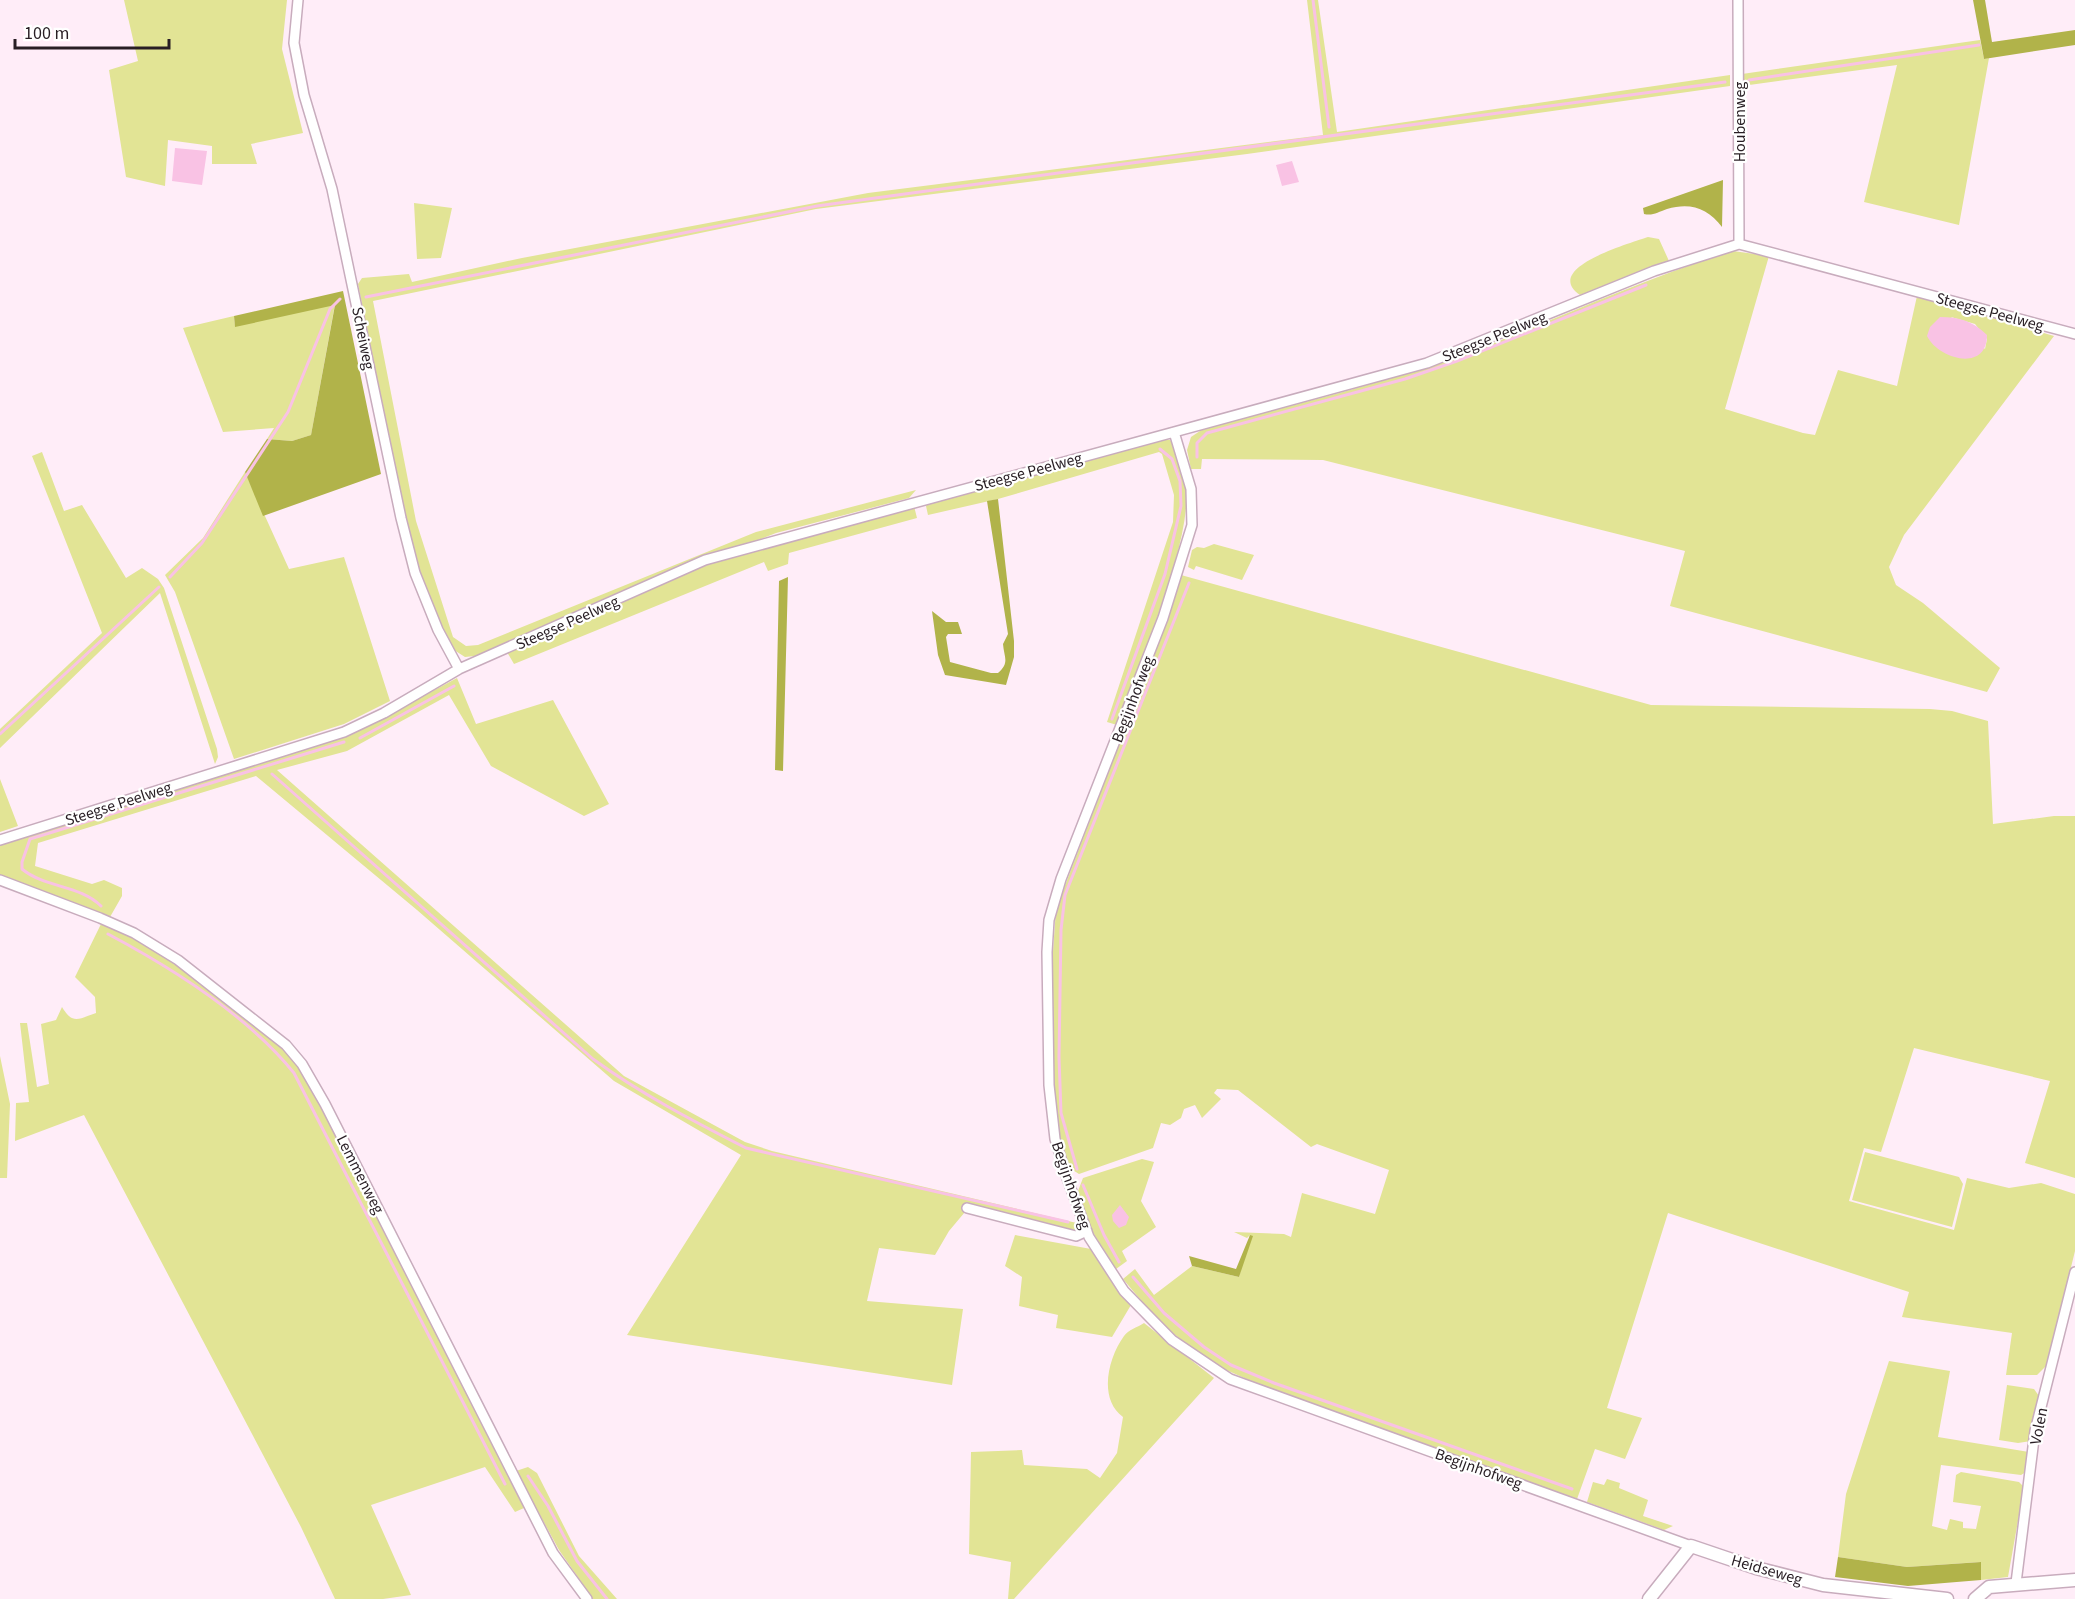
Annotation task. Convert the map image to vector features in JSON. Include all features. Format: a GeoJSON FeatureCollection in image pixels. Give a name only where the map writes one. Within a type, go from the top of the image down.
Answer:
{"type":"FeatureCollection","features":[{"type":"Feature","properties":{"kind":"street","name":"Scheiweg"},"geometry":{"type":"LineString","coordinates":[[298,0],[294,43],[304,94],[332,189],[401,518],[415,573],[438,630],[459,669]]}},
{"type":"Feature","properties":{"kind":"street","name":"Houbenweg"},"geometry":{"type":"LineString","coordinates":[[1738,0],[1739,244]]}},
{"type":"Feature","properties":{"kind":"street","name":"Steegse Peelweg"},"geometry":{"type":"LineString","coordinates":[[0,840],[344,732],[384,713],[459,669],[705,560],[1427,363],[1654,271],[1739,244],[2075,334]]}},
{"type":"Feature","properties":{"kind":"street","name":"Begijnhofweg"},"geometry":{"type":"LineString","coordinates":[[1174,432],[1191,489],[1192,525],[1163,618],[1061,879],[1049,920],[1048,1085],[1055,1139],[1087,1231],[1124,1291],[1172,1340],[1230,1379],[1691,1546]]}},
{"type":"Feature","properties":{"kind":"street","name":"Lemmenweg"},"geometry":{"type":"LineString","coordinates":[[0,880],[100,918],[178,960],[265,1026],[302,1064],[325,1104],[553,1553],[587,1599]]}},
{"type":"Feature","properties":{"kind":"street"},"geometry":{"type":"LineString","coordinates":[[966,1208],[1076,1236],[1087,1231]]}},
{"type":"Feature","properties":{"kind":"street","name":"Volen"},"geometry":{"type":"LineString","coordinates":[[2016,1583],[2035,1431],[2075,1272]]}},
{"type":"Feature","properties":{"kind":"street"},"geometry":{"type":"LineString","coordinates":[[1649,1599],[1691,1546]]}},
{"type":"Feature","properties":{"kind":"street","name":"Heidseweg"},"geometry":{"type":"LineString","coordinates":[[1691,1546],[1756,1568],[1822,1585],[1947,1599]]}},
{"type":"Feature","properties":{"kind":"street"},"geometry":{"type":"LineString","coordinates":[[1975,1599],[1989,1587],[2075,1580]]}},
{"type":"Feature","properties":{"kind":"green space"},"geometry":{"type":"Polygon","coordinates":[[[124,0],[287,0],[282,49],[303,133],[251,144],[257,164],[212,164],[212,146],[168,140],[165,186],[126,177],[109,70],[138,61],[124,0]]]}},
{"type":"Feature","properties":{"kind":"green space"},"geometry":{"type":"Polygon","coordinates":[[[1307,0],[1318,0],[1337,132],[1730,75],[1730,86],[1247,154],[816,209],[373,301],[416,521],[453,637],[466,646],[478,645],[756,532],[916,490],[909,498],[776,533],[634,589],[484,655],[465,657],[454,650],[444,635],[424,588],[405,516],[358,284],[362,278],[409,274],[412,282],[522,258],[868,193],[1323,135],[1307,0]]]}},
{"type":"Feature","properties":{"kind":"green space"},"geometry":{"type":"Polygon","coordinates":[[[1980,40],[1984,59],[1989,58],[1959,225],[1864,202],[1897,65],[1742,86],[1742,74],[1980,40]]]}},
{"type":"Feature","properties":{"kind":"green space"},"geometry":{"type":"Polygon","coordinates":[[[414,203],[452,208],[441,258],[417,259],[414,203]]]}},
{"type":"Feature","properties":{"kind":"green space"},"geometry":{"type":"Polygon","coordinates":[[[1648,237],[1659,239],[1669,261],[1580,295],[1571,285],[1572,275],[1580,266],[1609,251],[1648,237]]]}},
{"type":"Feature","properties":{"kind":"green space"},"geometry":{"type":"Polygon","coordinates":[[[1733,251],[1769,256],[1725,409],[1803,433],[1815,435],[1838,370],[1897,386],[1917,296],[2054,336],[1904,535],[1889,567],[1896,585],[1923,603],[2000,668],[1987,692],[1670,606],[1685,551],[1323,460],[1202,459],[1201,469],[1191,469],[1187,450],[1191,437],[1203,429],[1337,394],[1437,364],[1699,262],[1733,251]],[[1951,317],[1985,349],[1987,339],[1975,324],[1951,317]]]}},
{"type":"Feature","properties":{"kind":"green space"},"geometry":{"type":"Polygon","coordinates":[[[335,304],[311,435],[292,441],[267,439],[274,428],[223,432],[183,328],[234,316],[235,326],[335,304]]]}},
{"type":"Feature","properties":{"kind":"green space"},"geometry":{"type":"Polygon","coordinates":[[[1161,439],[1170,440],[1183,466],[1187,489],[1184,523],[1170,581],[1117,725],[1107,722],[1173,522],[1174,495],[1162,454],[1159,452],[998,499],[928,515],[926,506],[929,501],[1161,439]]]}},
{"type":"Feature","properties":{"kind":"green space"},"geometry":{"type":"Polygon","coordinates":[[[42,452],[64,511],[82,505],[126,578],[142,568],[158,579],[164,588],[217,749],[218,757],[215,764],[160,593],[0,748],[0,729],[102,633],[32,456],[42,452]]]}},
{"type":"Feature","properties":{"kind":"green space"},"geometry":{"type":"Polygon","coordinates":[[[245,472],[289,569],[344,557],[390,701],[344,724],[234,759],[175,592],[165,575],[203,538],[245,472]]]}},
{"type":"Feature","properties":{"kind":"green space"},"geometry":{"type":"Polygon","coordinates":[[[914,506],[917,518],[789,553],[788,564],[768,571],[764,562],[514,664],[507,652],[737,552],[914,506]]]}},
{"type":"Feature","properties":{"kind":"green space"},"geometry":{"type":"Polygon","coordinates":[[[1214,544],[1254,555],[1242,580],[1196,566],[1194,570],[1188,567],[1192,550],[1214,544]]]}},
{"type":"Feature","properties":{"kind":"green space"},"geometry":{"type":"Polygon","coordinates":[[[1181,575],[1651,705],[1930,709],[1952,711],[1988,721],[1993,824],[2054,816],[2075,816],[2075,1178],[2025,1163],[2050,1081],[1914,1048],[1881,1152],[1864,1148],[1849,1201],[1954,1230],[1967,1178],[2009,1188],[2041,1183],[2075,1194],[2075,1251],[2047,1365],[2037,1375],[2006,1375],[2012,1333],[1902,1317],[1909,1292],[1668,1213],[1607,1408],[1642,1418],[1625,1459],[1595,1449],[1577,1499],[1278,1393],[1224,1369],[1202,1356],[1160,1323],[1123,1279],[1135,1269],[1154,1295],[1192,1266],[1239,1277],[1250,1235],[1247,1238],[1234,1232],[1284,1234],[1291,1237],[1302,1193],[1375,1214],[1389,1170],[1317,1144],[1311,1147],[1238,1090],[1217,1089],[1214,1093],[1221,1099],[1202,1118],[1195,1105],[1184,1109],[1181,1118],[1170,1125],[1161,1123],[1153,1148],[1079,1174],[1068,1167],[1056,1126],[1052,1097],[1050,994],[1056,909],[1153,656],[1181,575]]]}},
{"type":"Feature","properties":{"kind":"green space"},"geometry":{"type":"Polygon","coordinates":[[[457,678],[476,724],[553,700],[609,804],[584,816],[491,766],[449,695],[347,751],[277,770],[624,1076],[745,1142],[772,1151],[1081,1224],[1073,1233],[970,1206],[949,1231],[935,1255],[879,1248],[867,1301],[963,1309],[952,1385],[627,1335],[741,1155],[614,1081],[417,910],[256,776],[38,843],[35,866],[92,884],[104,880],[122,888],[122,896],[110,917],[0,876],[0,843],[362,729],[457,678]]]}},
{"type":"Feature","properties":{"kind":"green space"},"geometry":{"type":"Polygon","coordinates":[[[0,779],[18,826],[0,832],[0,779]]]}},
{"type":"Feature","properties":{"kind":"green space"},"geometry":{"type":"Polygon","coordinates":[[[101,924],[132,937],[224,996],[272,1034],[304,1075],[524,1508],[515,1512],[485,1467],[371,1505],[411,1595],[383,1599],[335,1599],[301,1527],[84,1115],[15,1141],[16,1103],[29,1102],[20,1023],[27,1023],[37,1087],[49,1084],[41,1024],[56,1020],[62,1007],[69,1016],[76,1019],[96,1013],[95,997],[75,977],[101,924]]]}},
{"type":"Feature","properties":{"kind":"green space"},"geometry":{"type":"Polygon","coordinates":[[[0,1056],[10,1104],[7,1178],[0,1178],[0,1056]]]}},
{"type":"Feature","properties":{"kind":"green space"},"geometry":{"type":"Polygon","coordinates":[[[1865,1152],[1959,1177],[1963,1184],[1952,1227],[1852,1200],[1865,1152]]]}},
{"type":"Feature","properties":{"kind":"green space"},"geometry":{"type":"Polygon","coordinates":[[[1142,1159],[1154,1162],[1141,1201],[1156,1227],[1122,1251],[1127,1261],[1116,1269],[1092,1231],[1078,1191],[1083,1178],[1142,1159]]]}},
{"type":"Feature","properties":{"kind":"green space"},"geometry":{"type":"Polygon","coordinates":[[[1015,1235],[1091,1249],[1131,1305],[1112,1337],[1056,1328],[1058,1315],[1019,1306],[1022,1277],[1005,1266],[1015,1235]]]}},
{"type":"Feature","properties":{"kind":"green space"},"geometry":{"type":"Polygon","coordinates":[[[1144,1323],[1214,1378],[1014,1599],[1008,1599],[1011,1562],[969,1554],[971,1452],[1022,1450],[1024,1465],[1087,1469],[1100,1478],[1117,1453],[1123,1417],[1110,1400],[1108,1378],[1110,1367],[1124,1336],[1144,1323]]]}},
{"type":"Feature","properties":{"kind":"green space"},"geometry":{"type":"Polygon","coordinates":[[[1889,1361],[1950,1371],[1938,1437],[2029,1452],[2026,1472],[2021,1475],[1941,1465],[1932,1526],[1947,1530],[1950,1519],[1963,1522],[1963,1528],[1976,1529],[1981,1506],[1953,1502],[1956,1475],[1961,1472],[2019,1482],[2024,1487],[2008,1577],[1981,1580],[1980,1562],[1907,1567],[1838,1557],[1846,1494],[1889,1361]]]}},
{"type":"Feature","properties":{"kind":"green space"},"geometry":{"type":"Polygon","coordinates":[[[2007,1385],[2034,1389],[2039,1396],[2031,1441],[2018,1443],[1999,1440],[2007,1385]]]}},
{"type":"Feature","properties":{"kind":"green space"},"geometry":{"type":"Polygon","coordinates":[[[528,1467],[537,1473],[579,1556],[617,1599],[593,1599],[559,1550],[516,1471],[528,1467]]]}},
{"type":"Feature","properties":{"kind":"green space"},"geometry":{"type":"Polygon","coordinates":[[[1607,1479],[1620,1483],[1619,1488],[1648,1500],[1643,1516],[1673,1526],[1664,1530],[1587,1502],[1593,1482],[1604,1485],[1607,1479]]]}},
{"type":"Feature","properties":{"kind":"shaded area"},"geometry":{"type":"Polygon","coordinates":[[[1973,0],[1985,0],[1992,42],[2075,30],[2075,45],[1984,59],[1973,0]]]}},
{"type":"Feature","properties":{"kind":"shaded area"},"geometry":{"type":"Polygon","coordinates":[[[175,148],[207,151],[202,185],[172,181],[175,148]]]}},
{"type":"Feature","properties":{"kind":"shaded area"},"geometry":{"type":"Polygon","coordinates":[[[1292,161],[1299,182],[1282,186],[1276,165],[1292,161]]]}},
{"type":"Feature","properties":{"kind":"shaded area"},"geometry":{"type":"Polygon","coordinates":[[[1723,180],[1722,227],[1711,215],[1698,208],[1683,206],[1653,214],[1644,214],[1643,208],[1723,180]]]}},
{"type":"Feature","properties":{"kind":"shaded area"},"geometry":{"type":"Polygon","coordinates":[[[343,291],[381,474],[263,516],[245,472],[267,439],[292,441],[311,435],[335,305],[235,327],[234,316],[343,291]]]}},
{"type":"Feature","properties":{"kind":"shaded area"},"geometry":{"type":"Polygon","coordinates":[[[1940,317],[1965,321],[1976,326],[1987,335],[1985,347],[1971,358],[1951,356],[1941,351],[1927,336],[1930,327],[1940,317]]]}},
{"type":"Feature","properties":{"kind":"shaded area"},"geometry":{"type":"Polygon","coordinates":[[[998,499],[1014,641],[1014,657],[1006,685],[945,675],[938,655],[932,611],[946,622],[958,622],[962,634],[948,634],[946,637],[950,662],[991,673],[998,673],[1002,669],[1005,660],[1003,644],[1008,634],[987,501],[998,499]]]}},
{"type":"Feature","properties":{"kind":"shaded area"},"geometry":{"type":"Polygon","coordinates":[[[788,577],[783,771],[775,770],[779,581],[788,577]]]}},
{"type":"Feature","properties":{"kind":"shaded area"},"geometry":{"type":"Polygon","coordinates":[[[1120,1205],[1129,1217],[1126,1225],[1119,1228],[1113,1221],[1112,1215],[1120,1205]]]}},
{"type":"Feature","properties":{"kind":"shaded area"},"geometry":{"type":"Polygon","coordinates":[[[1250,1235],[1253,1236],[1239,1277],[1192,1266],[1189,1256],[1236,1269],[1250,1235]]]}},
{"type":"Feature","properties":{"kind":"shaded area"},"geometry":{"type":"Polygon","coordinates":[[[1838,1557],[1907,1567],[1981,1562],[1981,1580],[1908,1586],[1835,1577],[1838,1557]]]}},
{"type":"Feature","properties":{"kind":"waterway"},"geometry":{"type":"LineString","coordinates":[[1313,0],[1329,127]]}},
{"type":"Feature","properties":{"kind":"waterway"},"geometry":{"type":"LineString","coordinates":[[1749,80],[1979,45]]}},
{"type":"Feature","properties":{"kind":"waterway"},"geometry":{"type":"LineString","coordinates":[[366,297],[817,206],[1725,82]]}},
{"type":"Feature","properties":{"kind":"waterway"},"geometry":{"type":"LineString","coordinates":[[1197,457],[1197,443],[1207,433],[1405,379],[1457,361],[1646,285]]}},
{"type":"Feature","properties":{"kind":"waterway"},"geometry":{"type":"LineString","coordinates":[[170,577],[202,543],[288,412],[330,309],[340,299]]}},
{"type":"Feature","properties":{"kind":"waterway"},"geometry":{"type":"LineString","coordinates":[[1112,719],[1165,574],[1181,506],[1180,481],[1172,459],[1160,449]]}},
{"type":"Feature","properties":{"kind":"waterway"},"geometry":{"type":"LineString","coordinates":[[1077,1169],[1061,1113],[1059,1057],[1061,930],[1065,895],[1189,583]]}},
{"type":"Feature","properties":{"kind":"waterway"},"geometry":{"type":"LineString","coordinates":[[0,734],[159,587]]}},
{"type":"Feature","properties":{"kind":"waterway"},"geometry":{"type":"LineString","coordinates":[[360,738],[454,686]]}},
{"type":"Feature","properties":{"kind":"waterway"},"geometry":{"type":"LineString","coordinates":[[101,906],[83,894],[41,880],[22,869],[22,862],[30,839],[344,742]]}},
{"type":"Feature","properties":{"kind":"waterway"},"geometry":{"type":"LineString","coordinates":[[272,774],[593,1059],[630,1084],[706,1128],[746,1148],[1068,1222]]}},
{"type":"Feature","properties":{"kind":"waterway"},"geometry":{"type":"LineString","coordinates":[[108,934],[158,962],[208,995],[255,1032],[294,1073],[505,1484]]}},
{"type":"Feature","properties":{"kind":"waterway"},"geometry":{"type":"LineString","coordinates":[[1083,1185],[1104,1235],[1119,1262]]}},
{"type":"Feature","properties":{"kind":"waterway"},"geometry":{"type":"LineString","coordinates":[[1133,1277],[1164,1313],[1204,1347],[1231,1365],[1274,1383],[1572,1489]]}},
{"type":"Feature","properties":{"kind":"waterway"},"geometry":{"type":"LineString","coordinates":[[528,1476],[548,1506],[577,1561],[607,1599]]}}]}
